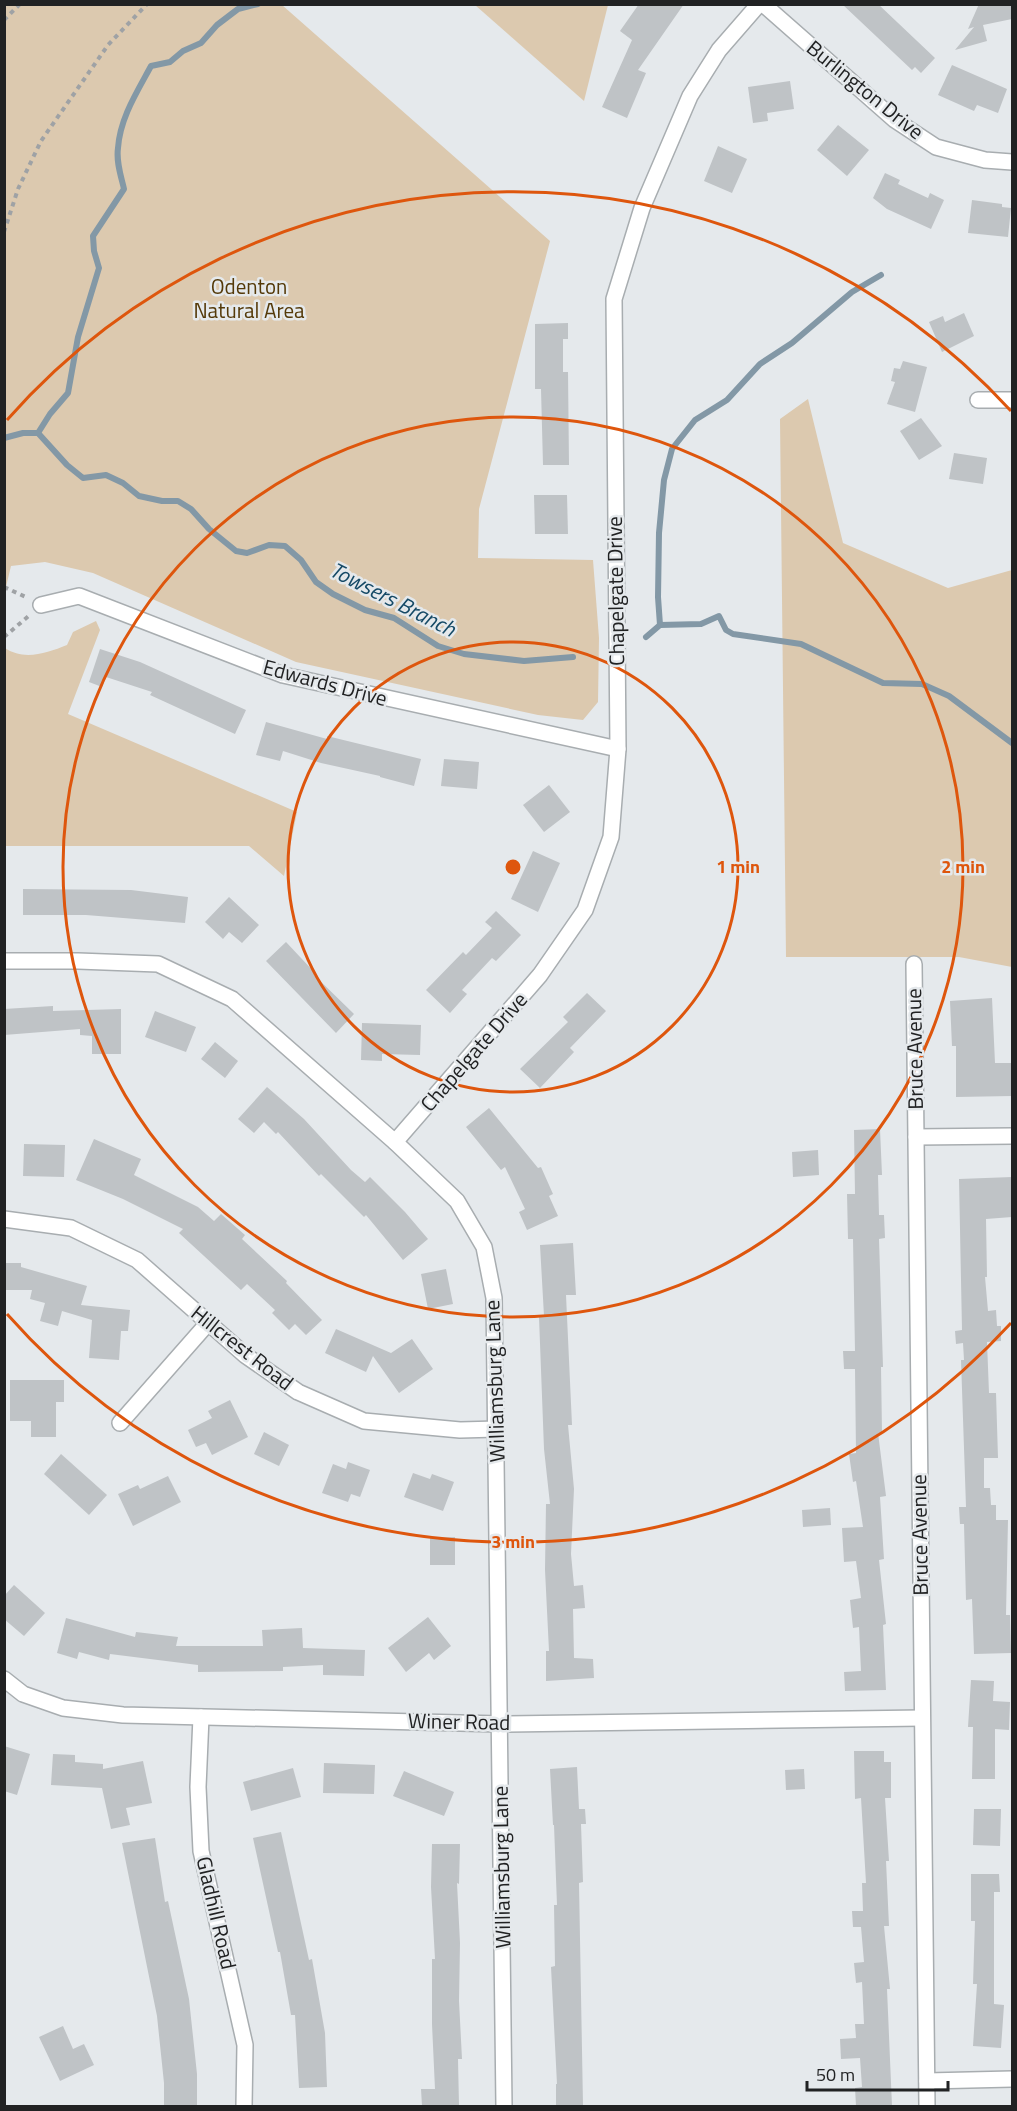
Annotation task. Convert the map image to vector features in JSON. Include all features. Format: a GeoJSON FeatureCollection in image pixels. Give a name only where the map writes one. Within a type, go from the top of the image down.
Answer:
{"type":"FeatureCollection","features":[{"type":"Feature","properties":{"kind":"street","name":"Burlington Drive"},"geometry":{"type":"LineString","coordinates":[[761,4],[895,120],[936,147],[985,160],[1012,162]]}},
{"type":"Feature","properties":{"kind":"street","name":"Chapelgate Drive"},"geometry":{"type":"LineString","coordinates":[[394,1142],[540,975],[585,910],[611,837],[618,749],[614,299],[642,208],[690,96],[719,50],[761,4]]}},
{"type":"Feature","properties":{"kind":"street"},"geometry":{"type":"LineString","coordinates":[[978,400],[1012,400]]}},
{"type":"Feature","properties":{"kind":"street","name":"Edwards Drive"},"geometry":{"type":"LineString","coordinates":[[41,605],[79,596],[283,675],[618,749]]}},
{"type":"Feature","properties":{"kind":"street","name":"Williamsburg Lane"},"geometry":{"type":"LineString","coordinates":[[4,961],[158,964],[232,999],[394,1142],[457,1201],[484,1247],[494,1298],[504,2106]]}},
{"type":"Feature","properties":{"kind":"street","name":"Bruce Avenue"},"geometry":{"type":"LineString","coordinates":[[914,964],[927,2106]]}},
{"type":"Feature","properties":{"kind":"street"},"geometry":{"type":"LineString","coordinates":[[916,1137],[1012,1136]]}},
{"type":"Feature","properties":{"kind":"street","name":"Hillcrest Road"},"geometry":{"type":"LineString","coordinates":[[4,1219],[71,1228],[137,1260],[245,1355],[298,1392],[364,1421],[460,1430],[496,1429]]}},
{"type":"Feature","properties":{"kind":"street"},"geometry":{"type":"LineString","coordinates":[[120,1423],[208,1323]]}},
{"type":"Feature","properties":{"kind":"street","name":"Winer Road"},"geometry":{"type":"LineString","coordinates":[[4,1679],[23,1694],[63,1708],[123,1714],[501,1724],[922,1718]]}},
{"type":"Feature","properties":{"kind":"street","name":"Gladhill Road"},"geometry":{"type":"LineString","coordinates":[[201,1717],[198,1787],[201,1851],[245,2045],[244,2106]]}},
{"type":"Feature","properties":{"kind":"street"},"geometry":{"type":"LineString","coordinates":[[927,2081],[1012,2079]]}},
{"type":"Feature","properties":{"kind":"path"},"geometry":{"type":"LineString","coordinates":[[4,20],[20,4]]}},
{"type":"Feature","properties":{"kind":"path"},"geometry":{"type":"LineString","coordinates":[[4,232],[18,189],[41,141],[108,45],[147,4]]}},
{"type":"Feature","properties":{"kind":"path"},"geometry":{"type":"LineString","coordinates":[[4,587],[41,605],[4,637]]}},
{"type":"Feature","properties":{"kind":"green space","name":"Odenton Natural Area"},"geometry":{"type":"Polygon","coordinates":[[[5,4],[282,5],[550,241],[479,509],[478,558],[593,560],[599,638],[598,702],[583,720],[538,715],[296,662],[93,573],[45,562],[11,566],[5,591],[5,4]]]}},
{"type":"Feature","properties":{"kind":"green space"},"geometry":{"type":"Polygon","coordinates":[[[475,5],[608,5],[584,101],[475,5]]]}},
{"type":"Feature","properties":{"kind":"green space"},"geometry":{"type":"Polygon","coordinates":[[[808,399],[843,543],[948,588],[1012,570],[1012,967],[959,957],[786,957],[780,419],[808,399]]]}},
{"type":"Feature","properties":{"kind":"green space"},"geometry":{"type":"Polygon","coordinates":[[[96,621],[100,630],[68,714],[297,812],[284,876],[249,846],[5,846],[5,648],[28,655],[52,651],[67,645],[73,632],[96,621]]]}},
{"type":"Feature","properties":{"kind":"building"},"geometry":{"type":"Polygon","coordinates":[[[639,4],[684,4],[638,70],[646,73],[627,118],[602,107],[632,40],[620,31],[639,4]]]}},
{"type":"Feature","properties":{"kind":"building"},"geometry":{"type":"Polygon","coordinates":[[[842,4],[878,4],[935,58],[921,73],[915,67],[912,70],[842,4]]]}},
{"type":"Feature","properties":{"kind":"building"},"geometry":{"type":"Polygon","coordinates":[[[979,4],[1012,4],[1012,19],[983,25],[987,41],[955,50],[974,27],[968,29],[979,4]]]}},
{"type":"Feature","properties":{"kind":"building"},"geometry":{"type":"Polygon","coordinates":[[[952,65],[1007,89],[998,113],[977,105],[974,111],[938,95],[952,65]]]}},
{"type":"Feature","properties":{"kind":"building"},"geometry":{"type":"Polygon","coordinates":[[[790,81],[794,109],[767,113],[768,121],[753,123],[748,87],[790,81]]]}},
{"type":"Feature","properties":{"kind":"building"},"geometry":{"type":"Polygon","coordinates":[[[838,125],[869,150],[847,176],[817,150],[838,125]]]}},
{"type":"Feature","properties":{"kind":"building"},"geometry":{"type":"Polygon","coordinates":[[[718,146],[747,159],[732,193],[704,181],[718,146]]]}},
{"type":"Feature","properties":{"kind":"building"},"geometry":{"type":"Polygon","coordinates":[[[885,173],[900,180],[898,184],[928,198],[930,193],[944,200],[931,229],[887,209],[873,198],[885,173]]]}},
{"type":"Feature","properties":{"kind":"building"},"geometry":{"type":"Polygon","coordinates":[[[972,200],[1002,204],[1002,207],[1011,208],[1008,237],[968,233],[972,200]]]}},
{"type":"Feature","properties":{"kind":"building"},"geometry":{"type":"Polygon","coordinates":[[[964,313],[974,336],[942,352],[929,322],[943,316],[945,322],[964,313]]]}},
{"type":"Feature","properties":{"kind":"building"},"geometry":{"type":"Polygon","coordinates":[[[568,323],[568,339],[563,339],[563,372],[568,372],[569,465],[543,465],[541,389],[535,389],[535,324],[568,323]]]}},
{"type":"Feature","properties":{"kind":"building"},"geometry":{"type":"Polygon","coordinates":[[[903,361],[927,367],[915,412],[887,404],[895,382],[891,381],[894,368],[900,369],[903,361]]]}},
{"type":"Feature","properties":{"kind":"building"},"geometry":{"type":"Polygon","coordinates":[[[921,418],[942,446],[919,460],[900,431],[921,418]]]}},
{"type":"Feature","properties":{"kind":"building"},"geometry":{"type":"Polygon","coordinates":[[[954,453],[987,458],[983,484],[949,479],[954,453]]]}},
{"type":"Feature","properties":{"kind":"building"},"geometry":{"type":"Polygon","coordinates":[[[534,495],[567,495],[568,534],[535,534],[534,495]]]}},
{"type":"Feature","properties":{"kind":"building"},"geometry":{"type":"Polygon","coordinates":[[[100,649],[140,662],[246,710],[235,734],[150,695],[152,692],[106,677],[102,687],[89,682],[100,649]]]}},
{"type":"Feature","properties":{"kind":"building"},"geometry":{"type":"Polygon","coordinates":[[[266,722],[327,739],[327,736],[421,759],[414,786],[283,751],[280,761],[256,755],[266,722]]]}},
{"type":"Feature","properties":{"kind":"building"},"geometry":{"type":"Polygon","coordinates":[[[444,759],[479,762],[477,789],[441,786],[444,759]]]}},
{"type":"Feature","properties":{"kind":"building"},"geometry":{"type":"Polygon","coordinates":[[[549,785],[570,812],[544,832],[523,805],[549,785]]]}},
{"type":"Feature","properties":{"kind":"building"},"geometry":{"type":"Polygon","coordinates":[[[533,851],[560,863],[538,912],[511,899],[533,851]]]}},
{"type":"Feature","properties":{"kind":"building"},"geometry":{"type":"Polygon","coordinates":[[[23,889],[131,890],[188,897],[185,923],[86,915],[23,915],[23,889]]]}},
{"type":"Feature","properties":{"kind":"building"},"geometry":{"type":"Polygon","coordinates":[[[229,897],[259,925],[242,943],[229,932],[223,939],[205,922],[229,897]]]}},
{"type":"Feature","properties":{"kind":"building"},"geometry":{"type":"Polygon","coordinates":[[[496,911],[521,935],[496,961],[492,958],[462,990],[467,994],[450,1013],[426,990],[463,952],[466,955],[492,928],[485,922],[496,911]]]}},
{"type":"Feature","properties":{"kind":"building"},"geometry":{"type":"Polygon","coordinates":[[[286,942],[316,974],[314,975],[354,1014],[336,1033],[266,961],[286,942]]]}},
{"type":"Feature","properties":{"kind":"building"},"geometry":{"type":"Polygon","coordinates":[[[587,993],[606,1011],[570,1048],[574,1052],[540,1088],[520,1069],[568,1022],[563,1017],[587,993]]]}},
{"type":"Feature","properties":{"kind":"building"},"geometry":{"type":"Polygon","coordinates":[[[992,998],[995,1063],[1011,1063],[1012,1096],[956,1097],[956,1046],[952,1046],[950,1001],[992,998]]]}},
{"type":"Feature","properties":{"kind":"building"},"geometry":{"type":"Polygon","coordinates":[[[53,1006],[53,1011],[121,1009],[121,1054],[92,1054],[92,1036],[80,1035],[80,1029],[4,1035],[4,1009],[53,1006]]]}},
{"type":"Feature","properties":{"kind":"building"},"geometry":{"type":"Polygon","coordinates":[[[155,1011],[196,1027],[186,1052],[145,1037],[155,1011]]]}},
{"type":"Feature","properties":{"kind":"building"},"geometry":{"type":"Polygon","coordinates":[[[362,1023],[421,1025],[420,1055],[382,1054],[382,1061],[361,1060],[362,1023]]]}},
{"type":"Feature","properties":{"kind":"building"},"geometry":{"type":"Polygon","coordinates":[[[215,1042],[238,1061],[225,1078],[201,1059],[215,1042]]]}},
{"type":"Feature","properties":{"kind":"building"},"geometry":{"type":"Polygon","coordinates":[[[267,1087],[304,1119],[351,1170],[365,1182],[370,1177],[428,1239],[403,1260],[366,1215],[364,1217],[321,1174],[319,1176],[278,1132],[276,1134],[264,1122],[254,1133],[238,1119],[267,1087]]]}},
{"type":"Feature","properties":{"kind":"building"},"geometry":{"type":"Polygon","coordinates":[[[489,1108],[538,1168],[541,1167],[553,1194],[549,1196],[558,1216],[527,1230],[519,1212],[525,1209],[505,1167],[501,1170],[466,1127],[489,1108]]]}},
{"type":"Feature","properties":{"kind":"building"},"geometry":{"type":"Polygon","coordinates":[[[880,1129],[882,1175],[878,1175],[879,1215],[884,1215],[885,1238],[879,1239],[883,1367],[881,1367],[882,1433],[878,1433],[886,1496],[880,1497],[884,1559],[879,1560],[886,1624],[883,1625],[886,1690],[845,1691],[844,1672],[861,1671],[859,1627],[853,1628],[850,1600],[861,1598],[856,1561],[844,1562],[842,1528],[863,1527],[849,1454],[856,1453],[855,1369],[844,1369],[843,1351],[855,1351],[853,1239],[848,1239],[847,1194],[855,1194],[854,1130],[880,1129]]]}},
{"type":"Feature","properties":{"kind":"building"},"geometry":{"type":"Polygon","coordinates":[[[94,1139],[141,1159],[134,1175],[198,1207],[214,1221],[221,1214],[245,1235],[242,1239],[287,1281],[286,1283],[322,1320],[306,1335],[295,1324],[289,1330],[272,1313],[275,1310],[247,1284],[241,1290],[179,1233],[183,1229],[123,1199],[76,1180],[94,1139]]]}},
{"type":"Feature","properties":{"kind":"building"},"geometry":{"type":"Polygon","coordinates":[[[24,1144],[65,1145],[64,1177],[23,1176],[24,1144]]]}},
{"type":"Feature","properties":{"kind":"building"},"geometry":{"type":"Polygon","coordinates":[[[818,1150],[819,1175],[793,1177],[792,1152],[818,1150]]]}},
{"type":"Feature","properties":{"kind":"building"},"geometry":{"type":"Polygon","coordinates":[[[1012,1177],[1012,1217],[986,1219],[987,1277],[985,1277],[988,1311],[996,1310],[997,1326],[1001,1326],[1001,1341],[987,1342],[989,1393],[996,1393],[998,1458],[984,1458],[984,1488],[990,1488],[991,1505],[996,1505],[996,1520],[1008,1520],[1006,1615],[1010,1615],[1011,1653],[974,1654],[972,1599],[966,1600],[964,1524],[960,1524],[959,1507],[966,1507],[961,1360],[964,1360],[963,1343],[956,1344],[955,1331],[962,1330],[959,1179],[1012,1177]]]}},
{"type":"Feature","properties":{"kind":"building"},"geometry":{"type":"Polygon","coordinates":[[[573,1243],[576,1295],[566,1295],[572,1425],[568,1425],[574,1489],[571,1554],[574,1586],[583,1585],[585,1608],[573,1609],[574,1658],[593,1659],[594,1678],[546,1681],[546,1651],[549,1651],[545,1570],[546,1504],[550,1504],[544,1449],[539,1317],[544,1316],[540,1245],[573,1243]]]}},
{"type":"Feature","properties":{"kind":"building"},"geometry":{"type":"Polygon","coordinates":[[[4,1263],[21,1263],[21,1267],[87,1286],[81,1305],[130,1310],[128,1331],[121,1331],[119,1360],[89,1358],[92,1320],[62,1311],[58,1326],[40,1321],[45,1303],[30,1299],[32,1290],[4,1290],[4,1263]]]}},
{"type":"Feature","properties":{"kind":"building"},"geometry":{"type":"Polygon","coordinates":[[[446,1269],[453,1304],[428,1309],[421,1274],[446,1269]]]}},
{"type":"Feature","properties":{"kind":"building"},"geometry":{"type":"Polygon","coordinates":[[[336,1329],[391,1353],[412,1339],[433,1369],[399,1393],[373,1356],[366,1372],[325,1353],[336,1329]]]}},
{"type":"Feature","properties":{"kind":"building"},"geometry":{"type":"Polygon","coordinates":[[[10,1380],[64,1380],[64,1402],[56,1402],[56,1437],[31,1437],[31,1421],[10,1421],[10,1380]]]}},
{"type":"Feature","properties":{"kind":"building"},"geometry":{"type":"Polygon","coordinates":[[[230,1400],[248,1437],[212,1455],[206,1443],[196,1447],[188,1430],[212,1418],[208,1411],[230,1400]]]}},
{"type":"Feature","properties":{"kind":"building"},"geometry":{"type":"Polygon","coordinates":[[[264,1432],[289,1445],[279,1466],[254,1454],[264,1432]]]}},
{"type":"Feature","properties":{"kind":"building"},"geometry":{"type":"Polygon","coordinates":[[[61,1454],[107,1495],[89,1515],[44,1474],[61,1454]]]}},
{"type":"Feature","properties":{"kind":"building"},"geometry":{"type":"Polygon","coordinates":[[[348,1462],[370,1470],[360,1497],[351,1494],[348,1502],[322,1493],[333,1464],[346,1469],[348,1462]]]}},
{"type":"Feature","properties":{"kind":"building"},"geometry":{"type":"Polygon","coordinates":[[[413,1473],[430,1479],[432,1474],[454,1482],[443,1511],[404,1497],[413,1473]]]}},
{"type":"Feature","properties":{"kind":"building"},"geometry":{"type":"Polygon","coordinates":[[[168,1476],[181,1502],[133,1526],[118,1494],[138,1485],[140,1489],[168,1476]]]}},
{"type":"Feature","properties":{"kind":"building"},"geometry":{"type":"Polygon","coordinates":[[[830,1508],[831,1525],[803,1527],[802,1510],[830,1508]]]}},
{"type":"Feature","properties":{"kind":"building"},"geometry":{"type":"Polygon","coordinates":[[[455,1537],[455,1565],[430,1565],[430,1538],[455,1537]]]}},
{"type":"Feature","properties":{"kind":"building"},"geometry":{"type":"Polygon","coordinates":[[[14,1585],[45,1613],[24,1636],[4,1619],[4,1596],[14,1585]]]}},
{"type":"Feature","properties":{"kind":"building"},"geometry":{"type":"Polygon","coordinates":[[[428,1617],[451,1646],[434,1660],[429,1653],[406,1672],[388,1648],[428,1617]]]}},
{"type":"Feature","properties":{"kind":"building"},"geometry":{"type":"Polygon","coordinates":[[[66,1618],[135,1637],[136,1632],[178,1637],[176,1646],[263,1646],[262,1630],[302,1628],[303,1648],[365,1650],[364,1676],[323,1675],[323,1665],[283,1667],[283,1671],[198,1672],[198,1665],[110,1654],[109,1660],[79,1652],[77,1659],[57,1653],[66,1618]]]}},
{"type":"Feature","properties":{"kind":"building"},"geometry":{"type":"Polygon","coordinates":[[[971,1680],[994,1681],[993,1701],[1010,1702],[1009,1730],[995,1729],[995,1779],[972,1779],[973,1727],[968,1727],[971,1680]]]}},
{"type":"Feature","properties":{"kind":"building"},"geometry":{"type":"Polygon","coordinates":[[[4,1746],[30,1754],[17,1795],[4,1791],[4,1746]]]}},
{"type":"Feature","properties":{"kind":"building"},"geometry":{"type":"Polygon","coordinates":[[[854,1751],[884,1751],[884,1762],[891,1762],[891,1798],[885,1798],[889,1861],[886,1861],[889,1926],[884,1926],[890,1989],[887,1989],[892,2106],[856,2106],[855,2088],[862,2087],[860,2058],[841,2059],[840,2039],[856,2038],[855,2024],[864,2024],[862,1982],[856,1983],[854,1963],[864,1962],[861,1927],[853,1927],[852,1911],[863,1911],[862,1883],[866,1883],[861,1798],[855,1799],[854,1751]]]}},
{"type":"Feature","properties":{"kind":"building"},"geometry":{"type":"Polygon","coordinates":[[[53,1754],[75,1755],[75,1762],[103,1764],[103,1769],[143,1761],[152,1803],[126,1808],[130,1825],[111,1829],[102,1788],[51,1785],[53,1754]]]}},
{"type":"Feature","properties":{"kind":"building"},"geometry":{"type":"Polygon","coordinates":[[[324,1763],[375,1765],[374,1794],[323,1793],[324,1763]]]}},
{"type":"Feature","properties":{"kind":"building"},"geometry":{"type":"Polygon","coordinates":[[[577,1767],[579,1809],[585,1809],[586,1824],[581,1824],[583,1882],[579,1883],[583,2106],[556,2106],[551,1967],[555,1966],[554,1905],[557,1905],[550,1769],[577,1767]]]}},
{"type":"Feature","properties":{"kind":"building"},"geometry":{"type":"Polygon","coordinates":[[[293,1768],[301,1797],[251,1811],[243,1782],[293,1768]]]}},
{"type":"Feature","properties":{"kind":"building"},"geometry":{"type":"Polygon","coordinates":[[[804,1769],[805,1789],[786,1790],[785,1770],[804,1769]]]}},
{"type":"Feature","properties":{"kind":"building"},"geometry":{"type":"Polygon","coordinates":[[[404,1771],[454,1792],[444,1816],[393,1796],[404,1771]]]}},
{"type":"Feature","properties":{"kind":"building"},"geometry":{"type":"Polygon","coordinates":[[[974,1809],[1001,1809],[1000,1846],[973,1845],[974,1809]]]}},
{"type":"Feature","properties":{"kind":"building"},"geometry":{"type":"Polygon","coordinates":[[[281,1832],[309,1960],[312,1959],[325,2033],[327,2087],[299,2088],[295,2015],[291,2015],[280,1952],[278,1952],[253,1838],[281,1832]]]}},
{"type":"Feature","properties":{"kind":"building"},"geometry":{"type":"Polygon","coordinates":[[[155,1838],[165,1902],[168,1901],[189,1999],[197,2074],[197,2106],[164,2106],[157,2016],[122,1843],[155,1838]]]}},
{"type":"Feature","properties":{"kind":"building"},"geometry":{"type":"Polygon","coordinates":[[[432,1844],[460,1844],[459,1884],[457,1883],[462,2059],[458,2059],[459,2106],[422,2106],[421,2089],[435,2089],[432,2024],[432,1959],[435,1959],[431,1887],[432,1844]]]}},
{"type":"Feature","properties":{"kind":"building"},"geometry":{"type":"Polygon","coordinates":[[[971,1874],[999,1874],[1000,1892],[994,1892],[994,2004],[1004,2005],[1001,2048],[973,2046],[977,1984],[973,1984],[975,1921],[971,1921],[971,1874]]]}},
{"type":"Feature","properties":{"kind":"building"},"geometry":{"type":"Polygon","coordinates":[[[63,2026],[73,2049],[84,2044],[94,2065],[60,2081],[39,2037],[63,2026]]]}},
{"type":"Feature","properties":{"kind":"waterway"},"geometry":{"type":"LineString","coordinates":[[38,433],[68,393],[78,337],[99,268],[93,236],[124,189],[118,164],[119,137],[135,95],[151,66],[170,62],[183,51],[201,43],[217,25],[238,9],[258,4]]}},
{"type":"Feature","properties":{"kind":"waterway"},"geometry":{"type":"LineString","coordinates":[[660,625],[659,533],[664,480],[672,449],[695,420],[727,400],[760,364],[792,343],[852,292],[881,275]]}},
{"type":"Feature","properties":{"kind":"waterway","name":"Towsers Branch"},"geometry":{"type":"LineString","coordinates":[[4,438],[23,433],[38,433],[67,465],[83,478],[106,475],[123,483],[139,496],[162,501],[178,501],[191,509],[209,529],[236,551],[247,553],[269,545],[285,546],[301,560],[316,582],[333,594],[365,610],[394,618],[438,646],[464,654],[524,661],[573,657]]}},
{"type":"Feature","properties":{"kind":"waterway","name":"Towsers Branch"},"geometry":{"type":"LineString","coordinates":[[646,637],[660,625],[701,624],[719,616],[726,630],[733,634],[801,644],[883,683],[922,684],[949,696],[1012,743]]}}]}
